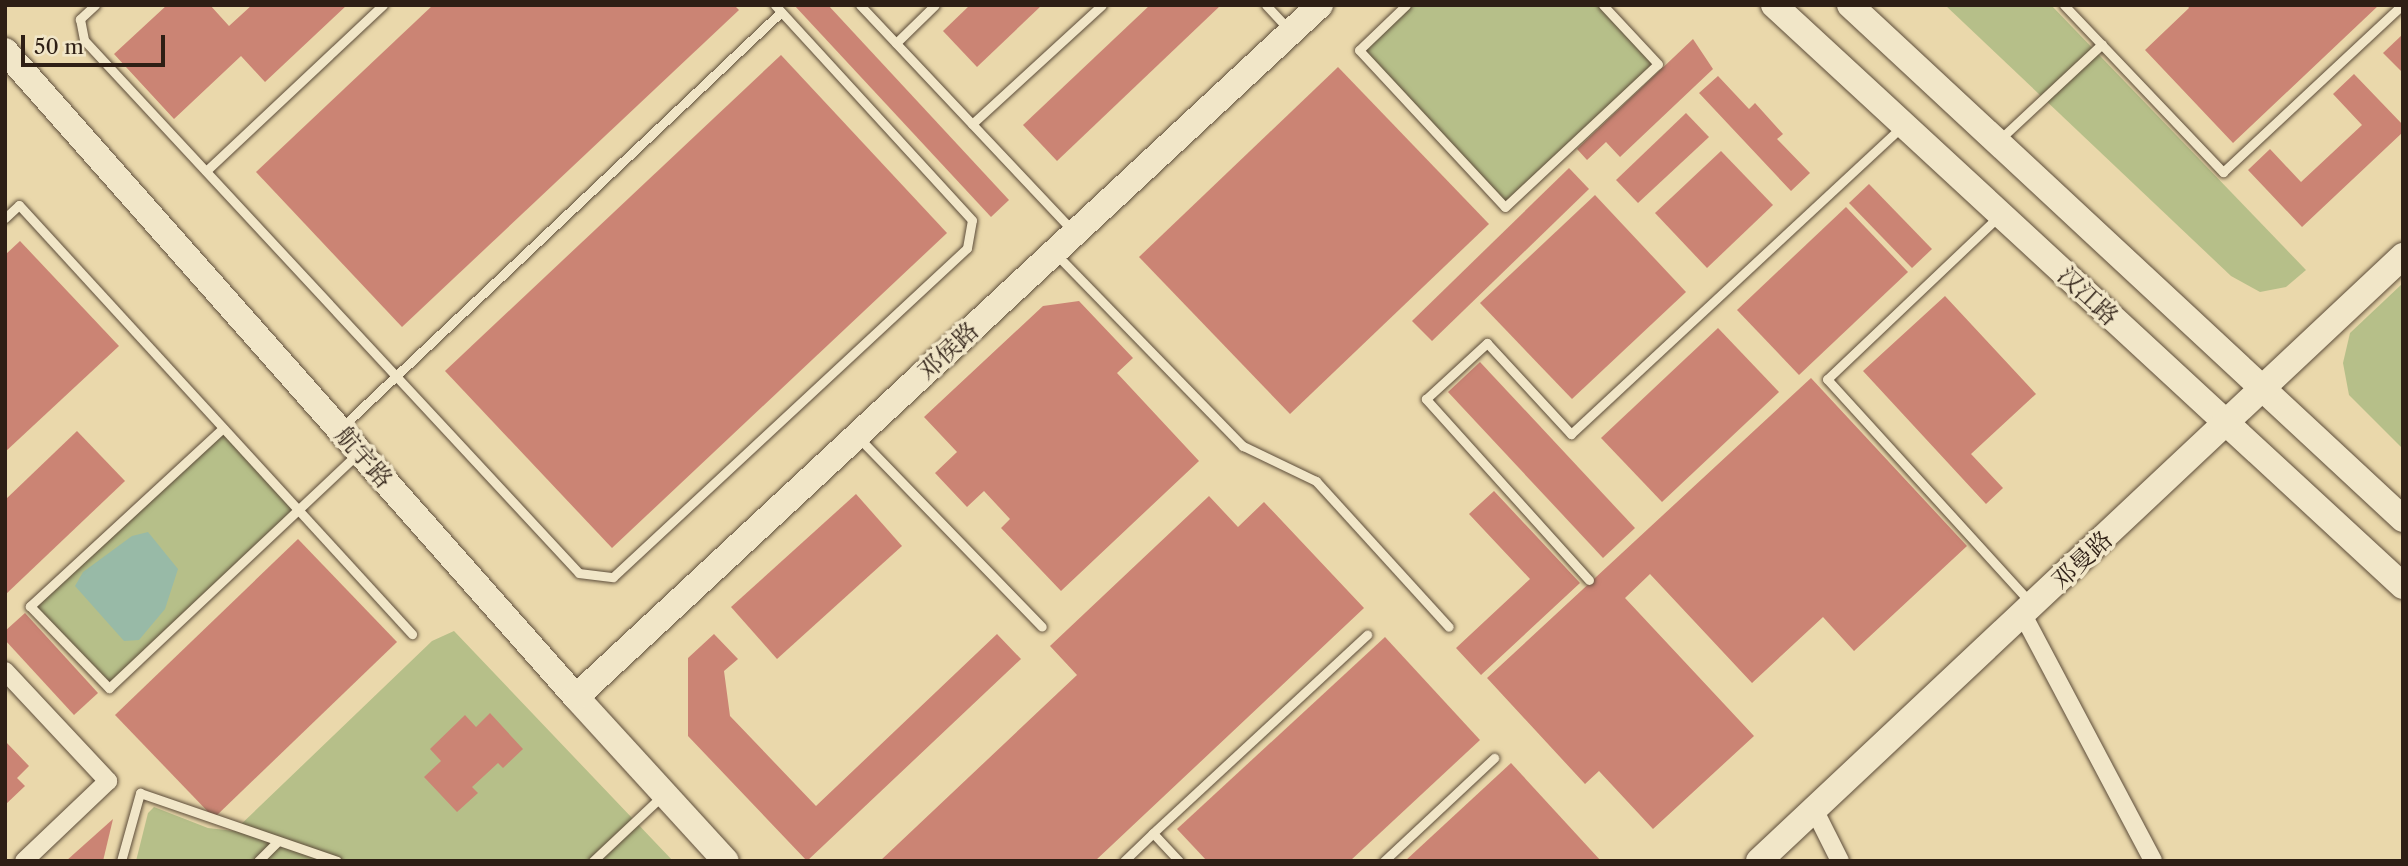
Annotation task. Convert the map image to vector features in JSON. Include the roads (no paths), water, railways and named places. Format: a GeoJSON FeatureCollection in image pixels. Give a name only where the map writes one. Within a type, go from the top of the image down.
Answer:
{"type":"FeatureCollection","features":[{"type":"Feature","properties":{"kind":"street","name":"邓侯路"},"geometry":{"type":"LineString","coordinates":[[576,697],[1320,5]]}},
{"type":"Feature","properties":{"kind":"street","name":"汉江路"},"geometry":{"type":"LineString","coordinates":[[1774,5],[2403,586]]}},
{"type":"Feature","properties":{"kind":"street","name":"汉江路"},"geometry":{"type":"LineString","coordinates":[[1850,5],[2403,519]]}},
{"type":"Feature","properties":{"kind":"street","name":"航宇路"},"geometry":{"type":"LineString","coordinates":[[5,51],[576,697],[726,861]]}},
{"type":"Feature","properties":{"kind":"street","name":"邓曼路"},"geometry":{"type":"LineString","coordinates":[[1759,861],[2228,424],[2403,256]]}},
{"type":"Feature","properties":{"kind":"street"},"geometry":{"type":"LineString","coordinates":[[2028,610],[2153,861]]}},
{"type":"Feature","properties":{"kind":"street"},"geometry":{"type":"LineString","coordinates":[[5,671],[108,781],[24,861]]}},
{"type":"Feature","properties":{"kind":"street"},"geometry":{"type":"LineString","coordinates":[[1814,809],[1840,861]]}},
{"type":"Feature","properties":{"kind":"lane"},"geometry":{"type":"LineString","coordinates":[[95,5],[80,19],[85,40],[397,376],[579,573],[613,577],[967,248],[972,220],[778,9],[397,376],[339,430]]}},
{"type":"Feature","properties":{"kind":"lane"},"geometry":{"type":"LineString","coordinates":[[206,171],[383,5]]}},
{"type":"Feature","properties":{"kind":"lane"},"geometry":{"type":"LineString","coordinates":[[860,5],[1075,233]]}},
{"type":"Feature","properties":{"kind":"lane"},"geometry":{"type":"LineString","coordinates":[[896,43],[935,5]]}},
{"type":"Feature","properties":{"kind":"lane"},"geometry":{"type":"LineString","coordinates":[[972,124],[1102,5]]}},
{"type":"Feature","properties":{"kind":"lane"},"geometry":{"type":"LineString","coordinates":[[1266,5],[1291,33]]}},
{"type":"Feature","properties":{"kind":"lane"},"geometry":{"type":"LineString","coordinates":[[1406,5],[1359,50],[1505,207],[1658,64],[1602,5]]}},
{"type":"Feature","properties":{"kind":"lane"},"geometry":{"type":"LineString","coordinates":[[2064,5],[2223,172],[2402,5]]}},
{"type":"Feature","properties":{"kind":"lane"},"geometry":{"type":"LineString","coordinates":[[1997,142],[2102,44]]}},
{"type":"Feature","properties":{"kind":"lane"},"geometry":{"type":"LineString","coordinates":[[1589,580],[1426,399],[1487,343],[1572,434],[1903,125]]}},
{"type":"Feature","properties":{"kind":"lane"},"geometry":{"type":"LineString","coordinates":[[5,218],[19,205],[412,634]]}},
{"type":"Feature","properties":{"kind":"lane"},"geometry":{"type":"LineString","coordinates":[[2000,215],[1827,379],[2028,610]]}},
{"type":"Feature","properties":{"kind":"lane"},"geometry":{"type":"LineString","coordinates":[[1055,252],[1242,446],[1316,481],[1449,627]]}},
{"type":"Feature","properties":{"kind":"lane"},"geometry":{"type":"LineString","coordinates":[[223,428],[30,606],[109,688],[359,452]]}},
{"type":"Feature","properties":{"kind":"lane"},"geometry":{"type":"LineString","coordinates":[[857,436],[1042,627]]}},
{"type":"Feature","properties":{"kind":"lane"},"geometry":{"type":"LineString","coordinates":[[1124,861],[1367,635]]}},
{"type":"Feature","properties":{"kind":"lane"},"geometry":{"type":"LineString","coordinates":[[1384,861],[1494,758]]}},
{"type":"Feature","properties":{"kind":"lane"},"geometry":{"type":"LineString","coordinates":[[121,861],[140,793],[337,861]]}},
{"type":"Feature","properties":{"kind":"lane"},"geometry":{"type":"LineString","coordinates":[[594,860],[664,794]]}},
{"type":"Feature","properties":{"kind":"lane"},"geometry":{"type":"LineString","coordinates":[[1153,833],[1179,861]]}},
{"type":"Feature","properties":{"kind":"lane"},"geometry":{"type":"LineString","coordinates":[[258,861],[278,841]]}}]}
